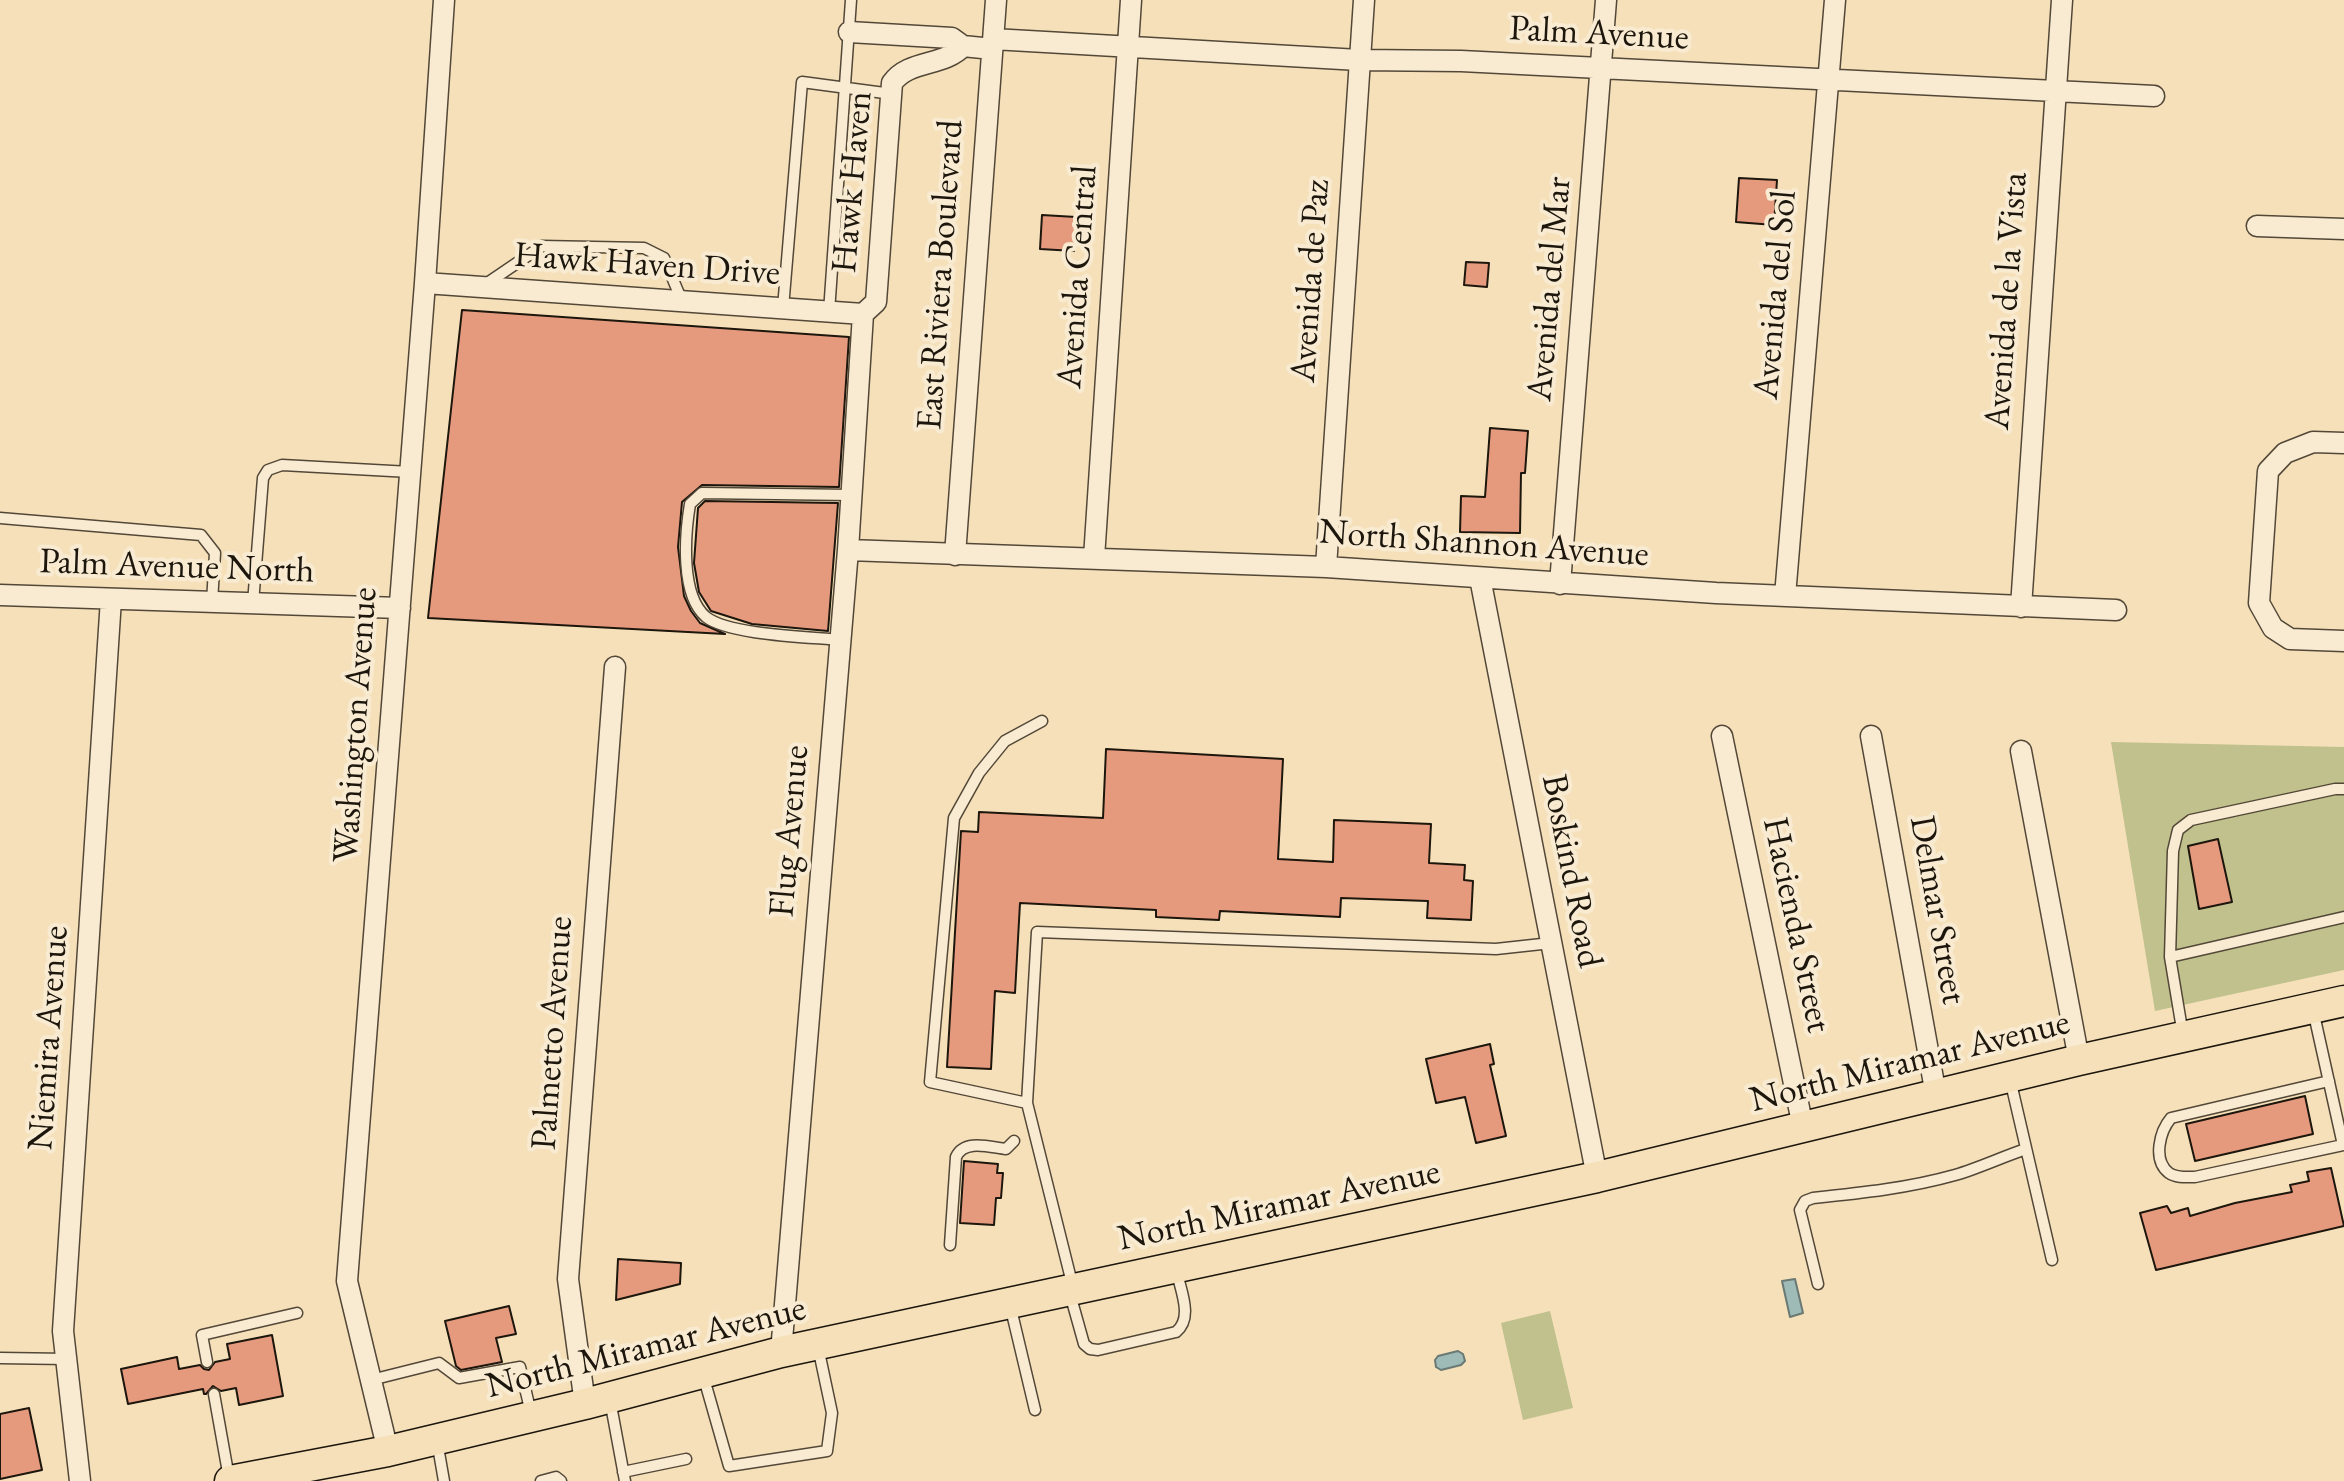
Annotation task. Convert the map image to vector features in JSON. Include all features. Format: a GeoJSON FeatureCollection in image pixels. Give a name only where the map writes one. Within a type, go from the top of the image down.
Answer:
{"type":"FeatureCollection","features":[{"type":"Feature","properties":{"kind":"main road","name":"North Miramar Avenue"},"geometry":{"type":"LineString","coordinates":[[230,1481],[280,1476],[388,1451],[597,1401],[781,1352],[1597,1177],[2079,1060],[2344,1001]]}},
{"type":"Feature","properties":{"kind":"street","name":"Washington Avenue"},"geometry":{"type":"LineString","coordinates":[[388,1451],[347,1281],[425,283],[444,0]]}},
{"type":"Feature","properties":{"kind":"street","name":"East Riviera Boulevard"},"geometry":{"type":"LineString","coordinates":[[955,555],[996,0]]}},
{"type":"Feature","properties":{"kind":"street","name":"Avenida Central"},"geometry":{"type":"LineString","coordinates":[[1094,558],[1131,0]]}},
{"type":"Feature","properties":{"kind":"street","name":"Avenida de Paz"},"geometry":{"type":"LineString","coordinates":[[1326,567],[1364,0]]}},
{"type":"Feature","properties":{"kind":"street","name":"Avenida del Mar"},"geometry":{"type":"LineString","coordinates":[[1560,584],[1606,0]]}},
{"type":"Feature","properties":{"kind":"street","name":"Avenida del Sol"},"geometry":{"type":"LineString","coordinates":[[1785,596],[1835,0]]}},
{"type":"Feature","properties":{"kind":"street","name":"Avenida de la Vista"},"geometry":{"type":"LineString","coordinates":[[2021,607],[2062,0]]}},
{"type":"Feature","properties":{"kind":"street"},"geometry":{"type":"LineString","coordinates":[[849,32],[952,38],[963,46],[992,44]]}},
{"type":"Feature","properties":{"kind":"street","name":"Palm Avenue"},"geometry":{"type":"LineString","coordinates":[[992,44],[1128,45],[1359,60],[1602,67],[2154,96]]}},
{"type":"Feature","properties":{"kind":"street","name":"Hawk Haven"},"geometry":{"type":"LineString","coordinates":[[863,314],[876,302],[892,83],[900,72],[955,55],[963,46]]}},
{"type":"Feature","properties":{"kind":"street"},"geometry":{"type":"LineString","coordinates":[[2257,226],[2344,229]]}},
{"type":"Feature","properties":{"kind":"street","name":"Hawk Haven Drive"},"geometry":{"type":"LineString","coordinates":[[425,283],[863,314]]}},
{"type":"Feature","properties":{"kind":"street","name":"Flug Avenue"},"geometry":{"type":"LineString","coordinates":[[781,1352],[848,550],[863,314]]}},
{"type":"Feature","properties":{"kind":"street"},"geometry":{"type":"LineString","coordinates":[[2344,443],[2313,442],[2285,453],[2268,471],[2259,603],[2273,628],[2290,639],[2344,641]]}},
{"type":"Feature","properties":{"kind":"street","name":"North Shannon Avenue"},"geometry":{"type":"LineString","coordinates":[[848,550],[1326,567],[1560,584],[2116,610]]}},
{"type":"Feature","properties":{"kind":"street","name":"Boskind Road"},"geometry":{"type":"LineString","coordinates":[[1480,578],[1597,1177]]}},
{"type":"Feature","properties":{"kind":"street","name":"Palm Avenue North"},"geometry":{"type":"LineString","coordinates":[[0,595],[400,608]]}},
{"type":"Feature","properties":{"kind":"street","name":"Niemira Avenue"},"geometry":{"type":"LineString","coordinates":[[80,1481],[63,1331],[111,599]]}},
{"type":"Feature","properties":{"kind":"street","name":"Palmetto Avenue"},"geometry":{"type":"LineString","coordinates":[[597,1401],[568,1279],[615,667]]}},
{"type":"Feature","properties":{"kind":"street","name":"Hacienda Street"},"geometry":{"type":"LineString","coordinates":[[1722,736],[1803,1127]]}},
{"type":"Feature","properties":{"kind":"street","name":"Delmar Street"},"geometry":{"type":"LineString","coordinates":[[1871,736],[1936,1095]]}},
{"type":"Feature","properties":{"kind":"street"},"geometry":{"type":"LineString","coordinates":[[2021,751],[2079,1060]]}},
{"type":"Feature","properties":{"kind":"lane"},"geometry":{"type":"LineString","coordinates":[[829,312],[851,0]]}},
{"type":"Feature","properties":{"kind":"lane"},"geometry":{"type":"LineString","coordinates":[[783,308],[802,82],[892,94]]}},
{"type":"Feature","properties":{"kind":"lane"},"geometry":{"type":"LineString","coordinates":[[483,287],[542,246],[644,248],[664,258],[682,301]]}},
{"type":"Feature","properties":{"kind":"lane"},"geometry":{"type":"LineString","coordinates":[[253,603],[265,474],[277,466],[410,472]]}},
{"type":"Feature","properties":{"kind":"lane"},"geometry":{"type":"LineString","coordinates":[[840,640],[727,627],[707,617],[693,602],[687,566],[686,528],[690,504],[702,493],[851,495]]}},
{"type":"Feature","properties":{"kind":"lane"},"geometry":{"type":"LineString","coordinates":[[0,518],[201,535],[215,553],[212,602]]}},
{"type":"Feature","properties":{"kind":"lane"},"geometry":{"type":"LineString","coordinates":[[1027,1103],[930,1082],[954,818],[979,773],[1005,741],[1042,721]]}},
{"type":"Feature","properties":{"kind":"lane"},"geometry":{"type":"LineString","coordinates":[[2184,1037],[2170,957],[2173,851],[2178,830],[2191,820],[2344,789]]}},
{"type":"Feature","properties":{"kind":"lane"},"geometry":{"type":"LineString","coordinates":[[2170,957],[2344,917]]}},
{"type":"Feature","properties":{"kind":"lane"},"geometry":{"type":"LineString","coordinates":[[1176,1267],[1186,1318],[1184,1326],[1176,1332],[1098,1350],[1084,1344],[1027,1103],[1037,932],[1496,949],[1551,943]]}},
{"type":"Feature","properties":{"kind":"lane"},"geometry":{"type":"LineString","coordinates":[[2313,1008],[2329,1081],[2343,1145],[2195,1177],[2169,1173],[2164,1166],[2159,1146],[2171,1118],[2329,1081]]}},
{"type":"Feature","properties":{"kind":"lane"},"geometry":{"type":"LineString","coordinates":[[2009,1077],[2052,1260]]}},
{"type":"Feature","properties":{"kind":"lane"},"geometry":{"type":"LineString","coordinates":[[950,1245],[959,1150],[966,1146],[1006,1149],[1014,1141]]}},
{"type":"Feature","properties":{"kind":"lane"},"geometry":{"type":"LineString","coordinates":[[1818,1284],[1800,1210],[1805,1201],[1926,1182],[1958,1174],[2026,1149]]}},
{"type":"Feature","properties":{"kind":"lane"},"geometry":{"type":"LineString","coordinates":[[1010,1303],[1035,1410]]}},
{"type":"Feature","properties":{"kind":"lane"},"geometry":{"type":"LineString","coordinates":[[207,1362],[202,1335],[297,1313]]}},
{"type":"Feature","properties":{"kind":"lane"},"geometry":{"type":"LineString","coordinates":[[703,1373],[729,1466],[827,1451],[832,1413],[818,1344]]}},
{"type":"Feature","properties":{"kind":"lane"},"geometry":{"type":"LineString","coordinates":[[0,1358],[67,1359]]}},
{"type":"Feature","properties":{"kind":"lane"},"geometry":{"type":"LineString","coordinates":[[371,1380],[439,1363],[459,1378],[520,1367],[532,1416]]}},
{"type":"Feature","properties":{"kind":"lane"},"geometry":{"type":"LineString","coordinates":[[214,1394],[230,1481]]}},
{"type":"Feature","properties":{"kind":"lane"},"geometry":{"type":"LineString","coordinates":[[597,1401],[624,1476],[686,1459]]}},
{"type":"Feature","properties":{"kind":"lane"},"geometry":{"type":"LineString","coordinates":[[436,1439],[444,1481]]}},
{"type":"Feature","properties":{"kind":"lane"},"geometry":{"type":"LineString","coordinates":[[541,1481],[556,1477],[561,1481]]}},
{"type":"Feature","properties":{"kind":"green space"},"geometry":{"type":"Polygon","coordinates":[[[2111,742],[2344,747],[2344,970],[2155,1011],[2111,742]]]}},
{"type":"Feature","properties":{"kind":"green space"},"geometry":{"type":"Polygon","coordinates":[[[1550,1311],[1573,1408],[1523,1420],[1501,1323],[1550,1311]]]}},
{"type":"Feature","properties":{"kind":"water"},"geometry":{"type":"Polygon","coordinates":[[[1795,1279],[1803,1313],[1790,1317],[1782,1281],[1795,1279]]]}},
{"type":"Feature","properties":{"kind":"water"},"geometry":{"type":"Polygon","coordinates":[[[1458,1351],[1465,1361],[1461,1365],[1441,1370],[1436,1367],[1438,1356],[1458,1351]]]}},
{"type":"Feature","properties":{"kind":"building"},"geometry":{"type":"Polygon","coordinates":[[[1739,178],[1777,180],[1774,225],[1736,222],[1739,178]]]}},
{"type":"Feature","properties":{"kind":"building"},"geometry":{"type":"Polygon","coordinates":[[[1042,215],[1076,217],[1074,251],[1040,249],[1042,215]]]}},
{"type":"Feature","properties":{"kind":"building"},"geometry":{"type":"Polygon","coordinates":[[[1466,262],[1489,263],[1487,287],[1464,285],[1466,262]]]}},
{"type":"Feature","properties":{"kind":"building"},"geometry":{"type":"Polygon","coordinates":[[[462,310],[849,337],[839,487],[702,485],[682,502],[678,547],[684,596],[700,623],[725,634],[428,618],[462,310]]]}},
{"type":"Feature","properties":{"kind":"building"},"geometry":{"type":"Polygon","coordinates":[[[1490,428],[1528,431],[1525,473],[1521,473],[1520,533],[1460,532],[1461,496],[1485,497],[1490,428]]]}},
{"type":"Feature","properties":{"kind":"building"},"geometry":{"type":"Polygon","coordinates":[[[705,501],[838,503],[828,631],[752,624],[711,611],[699,592],[694,563],[698,508],[705,501]]]}},
{"type":"Feature","properties":{"kind":"building"},"geometry":{"type":"Polygon","coordinates":[[[1106,749],[1283,759],[1278,859],[1333,862],[1334,820],[1431,824],[1429,863],[1465,865],[1464,880],[1473,881],[1471,920],[1427,918],[1428,901],[1341,898],[1340,917],[1220,911],[1219,920],[1156,917],[1156,910],[1020,903],[1015,993],[995,991],[991,1069],[947,1067],[961,831],[978,832],[979,812],[1103,818],[1106,749]]]}},
{"type":"Feature","properties":{"kind":"building"},"geometry":{"type":"Polygon","coordinates":[[[2218,839],[2232,902],[2199,909],[2188,846],[2218,839]]]}},
{"type":"Feature","properties":{"kind":"building"},"geometry":{"type":"Polygon","coordinates":[[[1490,1044],[1494,1064],[1490,1065],[1506,1136],[1476,1143],[1465,1097],[1436,1103],[1426,1059],[1490,1044]]]}},
{"type":"Feature","properties":{"kind":"building"},"geometry":{"type":"Polygon","coordinates":[[[2305,1096],[2313,1134],[2195,1161],[2186,1124],[2305,1096]]]}},
{"type":"Feature","properties":{"kind":"building"},"geometry":{"type":"Polygon","coordinates":[[[964,1161],[998,1164],[997,1173],[1003,1173],[1001,1198],[996,1198],[994,1225],[960,1223],[964,1161]]]}},
{"type":"Feature","properties":{"kind":"building"},"geometry":{"type":"Polygon","coordinates":[[[2331,1168],[2344,1226],[2156,1270],[2140,1213],[2167,1206],[2171,1213],[2188,1208],[2190,1216],[2292,1192],[2290,1185],[2309,1181],[2307,1172],[2331,1168]]]}},
{"type":"Feature","properties":{"kind":"building"},"geometry":{"type":"Polygon","coordinates":[[[618,1259],[681,1263],[680,1284],[616,1300],[618,1259]]]}},
{"type":"Feature","properties":{"kind":"building"},"geometry":{"type":"Polygon","coordinates":[[[509,1306],[516,1334],[496,1338],[502,1362],[461,1370],[456,1366],[445,1321],[509,1306]]]}},
{"type":"Feature","properties":{"kind":"building"},"geometry":{"type":"Polygon","coordinates":[[[272,1335],[283,1396],[239,1405],[236,1388],[221,1391],[213,1386],[206,1394],[203,1389],[128,1404],[121,1369],[177,1357],[179,1369],[200,1365],[209,1370],[215,1362],[230,1359],[227,1344],[272,1335]]]}},
{"type":"Feature","properties":{"kind":"building"},"geometry":{"type":"Polygon","coordinates":[[[29,1408],[42,1470],[0,1479],[0,1414],[29,1408]]]}}]}
